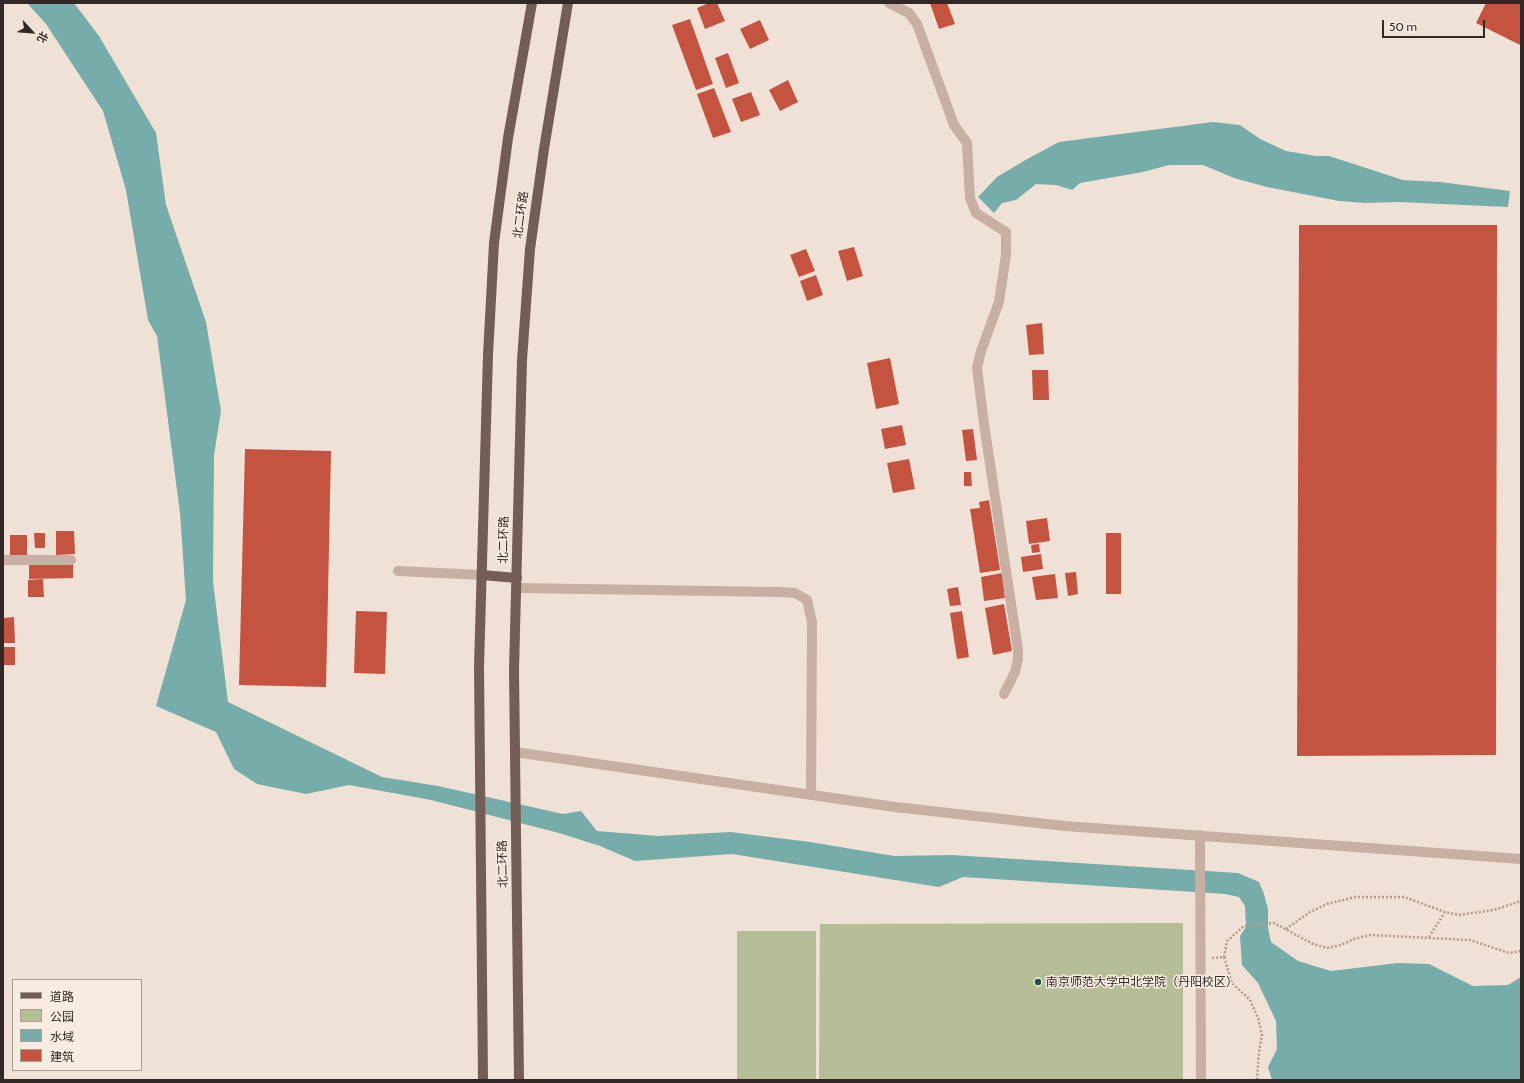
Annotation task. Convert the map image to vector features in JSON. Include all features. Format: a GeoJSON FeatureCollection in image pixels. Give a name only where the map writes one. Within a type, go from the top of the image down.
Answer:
{"type":"FeatureCollection","features":[{"type":"Feature","properties":{"kind":"main road","name":"北二环路"},"geometry":{"type":"LineString","coordinates":[[483,1080],[479,666],[488,355],[494,244],[508,138],[532,3]]}},
{"type":"Feature","properties":{"kind":"main road","name":"北二环路"},"geometry":{"type":"LineString","coordinates":[[519,1080],[514,670],[522,360],[530,249],[544,149],[568,3]]}},
{"type":"Feature","properties":{"kind":"main road"},"geometry":{"type":"LineString","coordinates":[[482,575],[516,583]]}},
{"type":"Feature","properties":{"kind":"street"},"geometry":{"type":"LineString","coordinates":[[889,3],[909,13],[917,24],[954,125],[967,143],[970,198],[976,213],[1006,232],[1006,255],[999,302],[981,351],[977,368],[988,454],[1018,650],[1018,660],[1015,672],[1004,694]]}},
{"type":"Feature","properties":{"kind":"street"},"geometry":{"type":"LineString","coordinates":[[3,560],[71,560]]}},
{"type":"Feature","properties":{"kind":"street"},"geometry":{"type":"LineString","coordinates":[[398,571],[482,575]]}},
{"type":"Feature","properties":{"kind":"street"},"geometry":{"type":"LineString","coordinates":[[516,583],[780,592],[795,593],[807,600],[812,622],[811,795]]}},
{"type":"Feature","properties":{"kind":"street"},"geometry":{"type":"LineString","coordinates":[[515,752],[895,807],[1065,826],[1521,859]]}},
{"type":"Feature","properties":{"kind":"street"},"geometry":{"type":"LineString","coordinates":[[1200,835],[1201,1080]]}},
{"type":"Feature","properties":{"kind":"path"},"geometry":{"type":"LineString","coordinates":[[1286,929],[1310,912],[1327,904],[1355,897],[1404,897],[1445,912],[1459,915],[1494,910],[1521,901]]}},
{"type":"Feature","properties":{"kind":"path"},"geometry":{"type":"LineString","coordinates":[[1429,938],[1445,912]]}},
{"type":"Feature","properties":{"kind":"path"},"geometry":{"type":"LineString","coordinates":[[1257,1080],[1262,1035],[1258,1018],[1250,1000],[1232,983],[1224,957],[1227,941],[1244,926],[1274,923],[1313,944],[1328,948],[1370,935],[1470,940],[1509,953],[1521,951]]}},
{"type":"Feature","properties":{"kind":"path"},"geometry":{"type":"LineString","coordinates":[[1201,959],[1224,957]]}},
{"type":"Feature","properties":{"kind":"green space"},"geometry":{"type":"Polygon","coordinates":[[[1183,923],[1183,1080],[819,1080],[820,924],[1183,923]]]}},
{"type":"Feature","properties":{"kind":"green space"},"geometry":{"type":"Polygon","coordinates":[[[737,931],[816,931],[816,1080],[737,1080],[737,931]]]}},
{"type":"Feature","properties":{"kind":"water"},"geometry":{"type":"Polygon","coordinates":[[[27,3],[74,3],[99,36],[156,133],[166,205],[206,322],[221,411],[214,455],[213,582],[228,702],[382,777],[438,786],[563,814],[581,811],[597,831],[658,836],[730,832],[810,842],[894,856],[952,855],[1238,873],[1259,882],[1268,909],[1268,928],[1271,942],[1298,961],[1331,971],[1398,963],[1429,964],[1473,986],[1508,985],[1521,977],[1521,1080],[1272,1080],[1268,1067],[1277,1049],[1276,1021],[1258,983],[1242,965],[1240,936],[1246,927],[1245,906],[1239,897],[1225,894],[963,877],[939,887],[732,854],[635,861],[600,846],[559,833],[431,800],[349,785],[306,794],[257,784],[234,769],[216,732],[156,706],[186,600],[180,513],[157,336],[148,320],[126,190],[103,111],[46,24],[27,3]]]}},
{"type":"Feature","properties":{"kind":"water"},"geometry":{"type":"Polygon","coordinates":[[[1213,122],[1240,125],[1260,139],[1286,151],[1316,156],[1329,156],[1403,180],[1440,182],[1510,191],[1508,207],[1339,201],[1267,187],[1234,178],[1203,165],[1169,165],[1143,172],[1080,183],[1072,190],[1056,185],[1036,184],[1016,200],[1002,203],[994,213],[978,197],[997,177],[1059,142],[1213,122]]]}},
{"type":"Feature","properties":{"kind":"building"},"geometry":{"type":"Polygon","coordinates":[[[709,3],[717,3],[725,21],[705,29],[697,8],[709,3]]]}},
{"type":"Feature","properties":{"kind":"building"},"geometry":{"type":"Polygon","coordinates":[[[930,3],[947,3],[955,24],[939,29],[930,3]]]}},
{"type":"Feature","properties":{"kind":"building"},"geometry":{"type":"Polygon","coordinates":[[[1486,3],[1521,3],[1520,45],[1476,23],[1486,3]]]}},
{"type":"Feature","properties":{"kind":"building"},"geometry":{"type":"Polygon","coordinates":[[[690,19],[713,84],[696,90],[672,25],[690,19]]]}},
{"type":"Feature","properties":{"kind":"building"},"geometry":{"type":"Polygon","coordinates":[[[760,20],[769,40],[750,49],[740,29],[760,20]]]}},
{"type":"Feature","properties":{"kind":"building"},"geometry":{"type":"Polygon","coordinates":[[[728,53],[739,83],[726,88],[715,58],[728,53]]]}},
{"type":"Feature","properties":{"kind":"building"},"geometry":{"type":"Polygon","coordinates":[[[788,80],[798,102],[780,111],[769,90],[788,80]]]}},
{"type":"Feature","properties":{"kind":"building"},"geometry":{"type":"Polygon","coordinates":[[[714,88],[731,132],[713,138],[697,94],[714,88]]]}},
{"type":"Feature","properties":{"kind":"building"},"geometry":{"type":"Polygon","coordinates":[[[751,92],[760,115],[741,122],[732,99],[751,92]]]}},
{"type":"Feature","properties":{"kind":"building"},"geometry":{"type":"Polygon","coordinates":[[[1299,225],[1497,225],[1496,755],[1297,756],[1299,225]]]}},
{"type":"Feature","properties":{"kind":"building"},"geometry":{"type":"Polygon","coordinates":[[[854,247],[863,276],[847,281],[838,251],[854,247]]]}},
{"type":"Feature","properties":{"kind":"building"},"geometry":{"type":"Polygon","coordinates":[[[806,249],[815,271],[799,277],[790,255],[806,249]]]}},
{"type":"Feature","properties":{"kind":"building"},"geometry":{"type":"Polygon","coordinates":[[[816,275],[823,295],[807,301],[800,281],[816,275]]]}},
{"type":"Feature","properties":{"kind":"building"},"geometry":{"type":"Polygon","coordinates":[[[1042,323],[1044,354],[1029,355],[1026,325],[1042,323]]]}},
{"type":"Feature","properties":{"kind":"building"},"geometry":{"type":"Polygon","coordinates":[[[890,358],[899,404],[876,409],[867,363],[890,358]]]}},
{"type":"Feature","properties":{"kind":"building"},"geometry":{"type":"Polygon","coordinates":[[[1032,370],[1048,370],[1049,400],[1033,400],[1032,370]]]}},
{"type":"Feature","properties":{"kind":"building"},"geometry":{"type":"Polygon","coordinates":[[[902,425],[906,445],[885,449],[881,429],[902,425]]]}},
{"type":"Feature","properties":{"kind":"building"},"geometry":{"type":"Polygon","coordinates":[[[973,429],[977,460],[966,461],[962,430],[973,429]]]}},
{"type":"Feature","properties":{"kind":"building"},"geometry":{"type":"Polygon","coordinates":[[[245,449],[331,451],[326,687],[239,685],[245,449]]]}},
{"type":"Feature","properties":{"kind":"building"},"geometry":{"type":"Polygon","coordinates":[[[909,459],[915,489],[893,493],[887,463],[909,459]]]}},
{"type":"Feature","properties":{"kind":"building"},"geometry":{"type":"Polygon","coordinates":[[[964,472],[971,472],[972,486],[964,486],[964,472]]]}},
{"type":"Feature","properties":{"kind":"building"},"geometry":{"type":"Polygon","coordinates":[[[989,500],[1000,570],[980,573],[970,509],[980,508],[979,502],[989,500]]]}},
{"type":"Feature","properties":{"kind":"building"},"geometry":{"type":"Polygon","coordinates":[[[1047,518],[1050,541],[1029,544],[1026,521],[1047,518]]]}},
{"type":"Feature","properties":{"kind":"building"},"geometry":{"type":"Polygon","coordinates":[[[56,531],[74,531],[75,554],[56,555],[56,531]]]}},
{"type":"Feature","properties":{"kind":"building"},"geometry":{"type":"Polygon","coordinates":[[[34,533],[45,533],[45,548],[35,548],[34,533]]]}},
{"type":"Feature","properties":{"kind":"building"},"geometry":{"type":"Polygon","coordinates":[[[1106,533],[1121,533],[1121,594],[1106,594],[1106,533]]]}},
{"type":"Feature","properties":{"kind":"building"},"geometry":{"type":"Polygon","coordinates":[[[10,535],[27,535],[27,555],[10,555],[10,535]]]}},
{"type":"Feature","properties":{"kind":"building"},"geometry":{"type":"Polygon","coordinates":[[[1039,544],[1040,552],[1032,553],[1031,545],[1039,544]]]}},
{"type":"Feature","properties":{"kind":"building"},"geometry":{"type":"Polygon","coordinates":[[[1041,554],[1043,569],[1023,572],[1021,557],[1041,554]]]}},
{"type":"Feature","properties":{"kind":"building"},"geometry":{"type":"Polygon","coordinates":[[[73,564],[73,578],[29,579],[29,565],[73,564]]]}},
{"type":"Feature","properties":{"kind":"building"},"geometry":{"type":"Polygon","coordinates":[[[1076,572],[1078,594],[1068,596],[1065,573],[1076,572]]]}},
{"type":"Feature","properties":{"kind":"building"},"geometry":{"type":"Polygon","coordinates":[[[1002,573],[1005,598],[984,601],[981,577],[1002,573]]]}},
{"type":"Feature","properties":{"kind":"building"},"geometry":{"type":"Polygon","coordinates":[[[1055,574],[1058,598],[1036,600],[1032,577],[1055,574]]]}},
{"type":"Feature","properties":{"kind":"building"},"geometry":{"type":"Polygon","coordinates":[[[43,579],[44,597],[28,597],[28,580],[43,579]]]}},
{"type":"Feature","properties":{"kind":"building"},"geometry":{"type":"Polygon","coordinates":[[[958,587],[961,605],[950,606],[947,589],[958,587]]]}},
{"type":"Feature","properties":{"kind":"building"},"geometry":{"type":"Polygon","coordinates":[[[1004,604],[1012,651],[993,655],[985,608],[1004,604]]]}},
{"type":"Feature","properties":{"kind":"building"},"geometry":{"type":"Polygon","coordinates":[[[356,611],[387,612],[385,674],[354,673],[356,611]]]}},
{"type":"Feature","properties":{"kind":"building"},"geometry":{"type":"Polygon","coordinates":[[[962,611],[969,657],[957,659],[950,613],[962,611]]]}},
{"type":"Feature","properties":{"kind":"building"},"geometry":{"type":"Polygon","coordinates":[[[14,617],[15,643],[3,643],[3,618],[14,617]]]}},
{"type":"Feature","properties":{"kind":"building"},"geometry":{"type":"Polygon","coordinates":[[[3,647],[15,647],[15,665],[3,665],[3,647]]]}},
{"type":"Feature","properties":{"kind":"place","name":"南京师范大学中北学院（丹阳校区）"},"geometry":{"type":"Point","coordinates":[1038,982]}}]}
